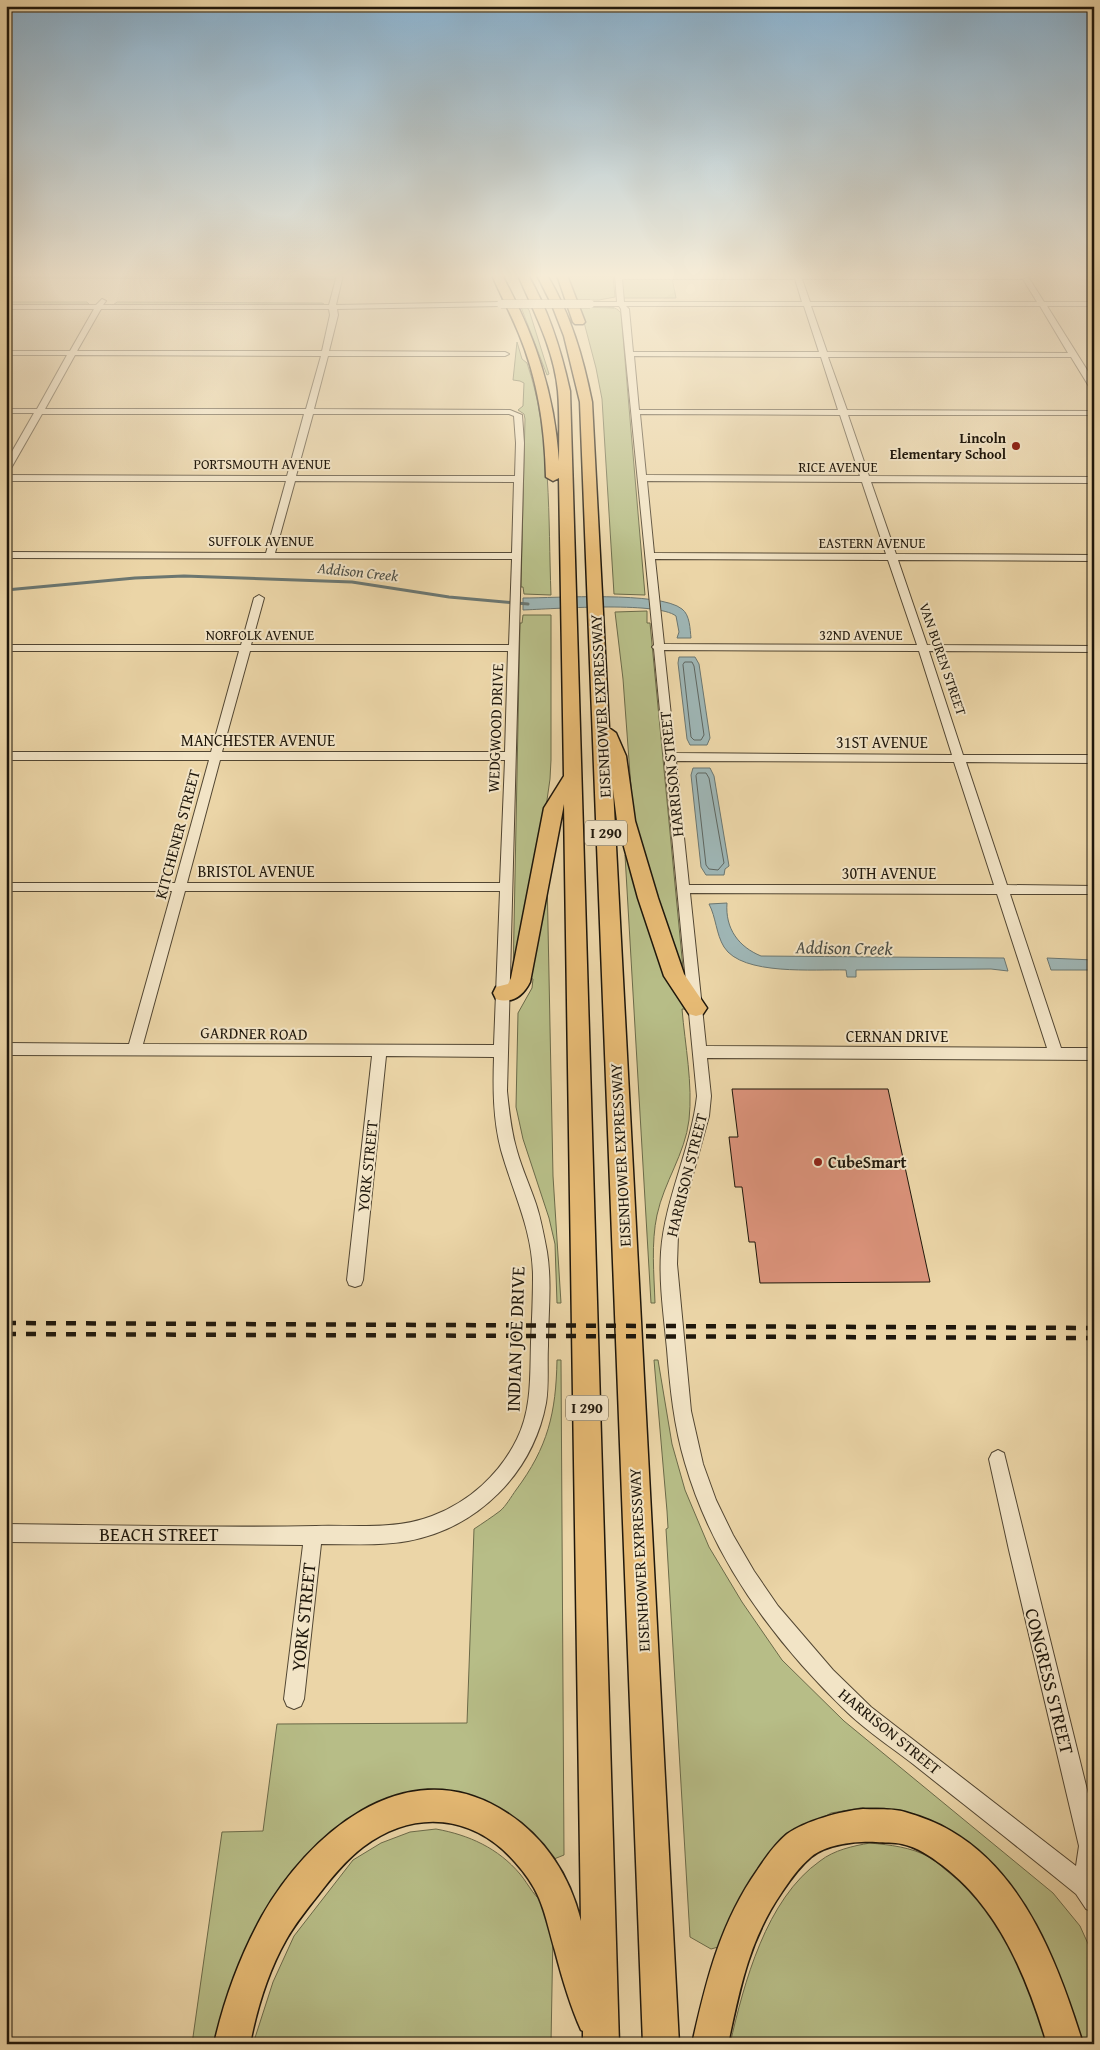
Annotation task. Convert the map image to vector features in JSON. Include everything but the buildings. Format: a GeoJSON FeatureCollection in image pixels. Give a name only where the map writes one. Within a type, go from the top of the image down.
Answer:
{"type":"FeatureCollection","features":[{"type":"Feature","properties":{"kind":"highway"},"geometry":{"type":"LineString","coordinates":[[538,371],[546,406],[553,473],[556,538],[568,556]]}},
{"type":"Feature","properties":{"kind":"highway","name":"EISENHOWER EXPRESSWAY"},"geometry":{"type":"LineString","coordinates":[[560,371],[564,391],[574,775],[600,2042]]}},
{"type":"Feature","properties":{"kind":"highway","name":"EISENHOWER EXPRESSWAY"},"geometry":{"type":"LineString","coordinates":[[581,371],[586,402],[661,2044]]}},
{"type":"Feature","properties":{"kind":"highway"},"geometry":{"type":"LineString","coordinates":[[601,720],[617,756],[626,821],[648,898],[674,976],[696,1008]]}},
{"type":"Feature","properties":{"kind":"highway"},"geometry":{"type":"LineString","coordinates":[[503,993],[511,993],[518,986],[521,978],[553,808],[574,775]]}},
{"type":"Feature","properties":{"kind":"highway"},"geometry":{"type":"LineString","coordinates":[[232,2044],[252,1977],[274,1930],[298,1893],[325,1861],[351,1835],[380,1817],[410,1806],[437,1805],[462,1809],[488,1819],[522,1845],[545,1875],[560,1906],[600,2042]]}},
{"type":"Feature","properties":{"kind":"highway"},"geometry":{"type":"LineString","coordinates":[[710,2044],[728,1966],[754,1908],[778,1869],[800,1845],[852,1826],[877,1823],[911,1830],[947,1847],[972,1867],[993,1890],[1031,1951],[1058,2018],[1065,2044]]}},
{"type":"Feature","properties":{"kind":"street"},"geometry":{"type":"LineString","coordinates":[[6,470],[63,371]]}},
{"type":"Feature","properties":{"kind":"street"},"geometry":{"type":"LineString","coordinates":[[270,555],[320,371]]}},
{"type":"Feature","properties":{"kind":"street","name":"HARRISON STREET"},"geometry":{"type":"LineString","coordinates":[[631,371],[704,1096],[703,1118],[696,1147],[673,1218],[669,1258],[676,1369],[684,1425],[694,1463],[722,1535],[762,1602],[786,1634],[852,1703],[1089,1894]]}},
{"type":"Feature","properties":{"kind":"street","name":"VAN BUREN STREET"},"geometry":{"type":"LineString","coordinates":[[829,371],[1056,1054]]}},
{"type":"Feature","properties":{"kind":"street"},"geometry":{"type":"LineString","coordinates":[[1083,371],[1094,388]]}},
{"type":"Feature","properties":{"kind":"street"},"geometry":{"type":"LineString","coordinates":[[6,411],[309,412]]}},
{"type":"Feature","properties":{"kind":"street","name":"WEDGWOOD DRIVE"},"geometry":{"type":"LineString","coordinates":[[309,412],[510,412],[518,414],[519,417],[519,479],[501,1051]]}},
{"type":"Feature","properties":{"kind":"street"},"geometry":{"type":"LineString","coordinates":[[635,412],[1094,413]]}},
{"type":"Feature","properties":{"kind":"street","name":"PORTSMOUTH AVENUE"},"geometry":{"type":"LineString","coordinates":[[6,478],[519,479]]}},
{"type":"Feature","properties":{"kind":"street","name":"RICE AVENUE"},"geometry":{"type":"LineString","coordinates":[[642,478],[866,481],[1094,480]]}},
{"type":"Feature","properties":{"kind":"street","name":"SUFFOLK AVENUE"},"geometry":{"type":"LineString","coordinates":[[6,555],[516,556]]}},
{"type":"Feature","properties":{"kind":"street","name":"EASTERN AVENUE"},"geometry":{"type":"LineString","coordinates":[[650,556],[1094,558]]}},
{"type":"Feature","properties":{"kind":"street","name":"KITCHENER STREET"},"geometry":{"type":"LineString","coordinates":[[136,1049],[259,598]]}},
{"type":"Feature","properties":{"kind":"street","name":"32ND AVENUE"},"geometry":{"type":"LineString","coordinates":[[658,647],[1094,649]]}},
{"type":"Feature","properties":{"kind":"street","name":"NORFOLK AVENUE"},"geometry":{"type":"LineString","coordinates":[[6,648],[513,648]]}},
{"type":"Feature","properties":{"kind":"street","name":"MANCHESTER AVENUE"},"geometry":{"type":"LineString","coordinates":[[6,756],[510,756]]}},
{"type":"Feature","properties":{"kind":"street","name":"31ST AVENUE"},"geometry":{"type":"LineString","coordinates":[[669,757],[1094,759]]}},
{"type":"Feature","properties":{"kind":"street","name":"BRISTOL AVENUE"},"geometry":{"type":"LineString","coordinates":[[6,887],[506,887]]}},
{"type":"Feature","properties":{"kind":"street","name":"30TH AVENUE"},"geometry":{"type":"LineString","coordinates":[[683,889],[1094,890]]}},
{"type":"Feature","properties":{"kind":"street","name":"GARDNER ROAD"},"geometry":{"type":"LineString","coordinates":[[6,1049],[501,1051]]}},
{"type":"Feature","properties":{"kind":"street","name":"YORK STREET"},"geometry":{"type":"LineString","coordinates":[[355,1280],[380,1051]]}},
{"type":"Feature","properties":{"kind":"street","name":"INDIAN JOE DRIVE"},"geometry":{"type":"LineString","coordinates":[[313,1535],[413,1531],[448,1518],[484,1496],[500,1482],[516,1461],[527,1441],[534,1419],[538,1392],[540,1275],[536,1229],[509,1150],[503,1122],[500,1092],[501,1051]]}},
{"type":"Feature","properties":{"kind":"street","name":"CERNAN DRIVE"},"geometry":{"type":"LineString","coordinates":[[699,1052],[1094,1054]]}},
{"type":"Feature","properties":{"kind":"street","name":"CONGRESS STREET"},"geometry":{"type":"LineString","coordinates":[[998,1458],[1018,1550],[1090,1846],[1089,1894]]}},
{"type":"Feature","properties":{"kind":"street","name":"BEACH STREET"},"geometry":{"type":"LineString","coordinates":[[7,1535],[313,1535]]}},
{"type":"Feature","properties":{"kind":"street","name":"YORK STREET"},"geometry":{"type":"LineString","coordinates":[[294,1698],[313,1535]]}},
{"type":"Feature","properties":{"kind":"green space"},"geometry":{"type":"Polygon","coordinates":[[[514,371],[529,371],[541,420],[549,507],[551,595],[524,594],[523,587],[521,587],[525,419],[524,414],[518,410],[523,406],[524,383],[513,380],[514,371]]]}},
{"type":"Feature","properties":{"kind":"green space"},"geometry":{"type":"Polygon","coordinates":[[[597,371],[626,371],[645,595],[614,594],[602,399],[597,371]]]}},
{"type":"Feature","properties":{"kind":"green space"},"geometry":{"type":"Polygon","coordinates":[[[647,611],[647,623],[650,623],[683,968],[678,968],[634,828],[623,679],[615,612],[647,611]]]}},
{"type":"Feature","properties":{"kind":"green space"},"geometry":{"type":"Polygon","coordinates":[[[523,615],[551,615],[551,760],[543,828],[513,978],[520,623],[522,623],[523,615]]]}},
{"type":"Feature","properties":{"kind":"green space"},"geometry":{"type":"Polygon","coordinates":[[[625,855],[629,855],[669,983],[686,1009],[682,1009],[689,1079],[689,1120],[683,1145],[664,1191],[657,1215],[653,1248],[655,1303],[651,1303],[625,855]]]}},
{"type":"Feature","properties":{"kind":"green space"},"geometry":{"type":"Polygon","coordinates":[[[547,876],[553,1176],[561,1303],[557,1303],[555,1244],[549,1218],[523,1139],[516,1107],[518,1013],[532,988],[533,979],[529,978],[547,876]]]}},
{"type":"Feature","properties":{"kind":"green space"},"geometry":{"type":"Polygon","coordinates":[[[557,1360],[561,1360],[564,1855],[549,1861],[508,1818],[355,1820],[221,2044],[192,2044],[222,1832],[263,1831],[277,1724],[467,1723],[474,1529],[504,1507],[536,1459],[543,1444],[552,1413],[557,1360]]]}},
{"type":"Feature","properties":{"kind":"green space"},"geometry":{"type":"Polygon","coordinates":[[[654,1360],[658,1360],[672,1444],[685,1490],[709,1547],[742,1602],[782,1660],[844,1721],[1053,1893],[1080,1926],[1094,1957],[1094,2044],[1079,2044],[948,1832],[914,1814],[884,1808],[860,1808],[831,1813],[799,1831],[722,1946],[711,1949],[690,1937],[666,1529],[668,1528],[667,1511],[654,1360]]]}},
{"type":"Feature","properties":{"kind":"green space"},"geometry":{"type":"Polygon","coordinates":[[[436,1829],[471,1839],[492,1850],[520,1874],[536,1896],[548,1906],[553,1932],[551,2044],[253,2044],[273,1982],[294,1936],[353,1860],[381,1843],[410,1832],[436,1829]]]}},
{"type":"Feature","properties":{"kind":"green space"},"geometry":{"type":"Polygon","coordinates":[[[870,1843],[908,1849],[929,1857],[966,1888],[983,1907],[998,1927],[1022,1972],[1032,1995],[1046,2044],[730,2044],[750,1969],[771,1920],[785,1897],[801,1877],[825,1857],[844,1849],[870,1843]]]}},
{"type":"Feature","properties":{"kind":"water"},"geometry":{"type":"Polygon","coordinates":[[[606,597],[670,603],[682,609],[687,615],[691,638],[677,638],[679,632],[676,616],[665,611],[627,607],[523,610],[523,598],[606,597]]]}},
{"type":"Feature","properties":{"kind":"water"},"geometry":{"type":"Polygon","coordinates":[[[679,657],[695,657],[699,664],[710,738],[707,745],[690,745],[687,739],[678,663],[679,657]]]}},
{"type":"Feature","properties":{"kind":"water"},"geometry":{"type":"Polygon","coordinates":[[[693,768],[710,768],[714,776],[729,866],[725,869],[724,875],[706,875],[701,867],[691,775],[693,768]]]}},
{"type":"Feature","properties":{"kind":"water"},"geometry":{"type":"Polygon","coordinates":[[[727,903],[728,921],[735,936],[746,948],[761,956],[1004,958],[1008,971],[991,969],[856,970],[856,977],[847,977],[846,970],[799,970],[762,967],[746,963],[733,956],[724,947],[709,904],[727,903]]]}},
{"type":"Feature","properties":{"kind":"water"},"geometry":{"type":"Polygon","coordinates":[[[1047,958],[1094,960],[1094,970],[1051,970],[1047,958]]]}},
{"type":"Feature","properties":{"kind":"waterway","name":"Addison Creek"},"geometry":{"type":"LineString","coordinates":[[6,590],[135,578],[184,576],[352,582],[449,597],[528,604]]}},
{"type":"Feature","properties":{"kind":"railway"},"geometry":{"type":"LineString","coordinates":[[6,1323],[1094,1328]]}},
{"type":"Feature","properties":{"kind":"railway"},"geometry":{"type":"LineString","coordinates":[[6,1334],[1094,1338]]}},
{"type":"Feature","properties":{"kind":"place","name":"Lincoln Elementary School"},"geometry":{"type":"Point","coordinates":[1016,446]}},
{"type":"Feature","properties":{"kind":"place","name":"CubeSmart"},"geometry":{"type":"Point","coordinates":[818,1162]}}]}
